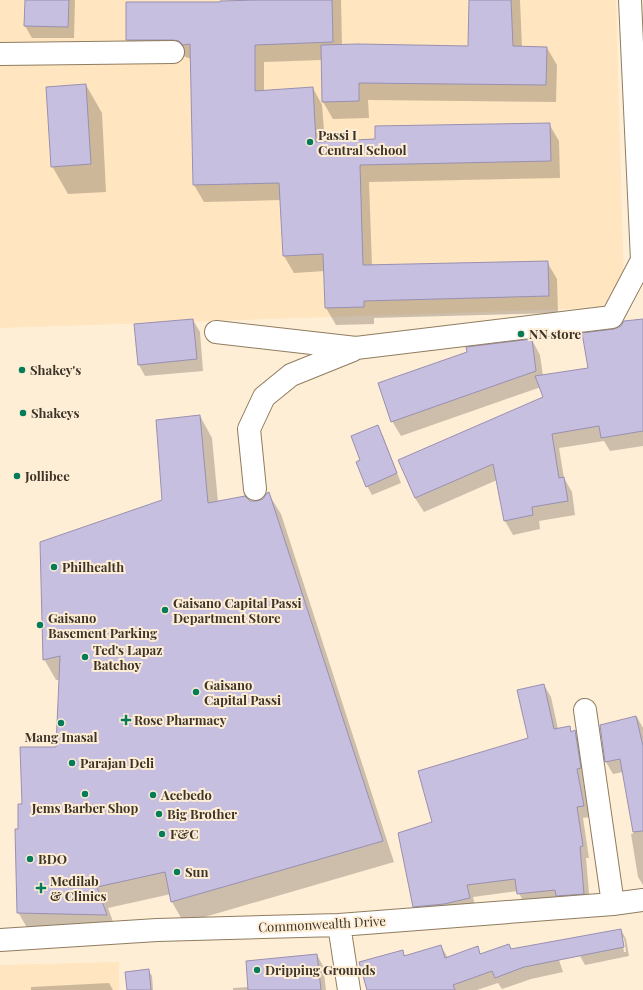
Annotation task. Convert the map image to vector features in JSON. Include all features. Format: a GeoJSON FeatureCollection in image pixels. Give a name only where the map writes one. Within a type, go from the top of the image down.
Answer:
{"type":"FeatureCollection","features":[{"type":"Feature","properties":{"kind":"street"},"geometry":{"type":"LineString","coordinates":[[216,332],[356,348],[612,317],[642,260],[637,28],[630,0]]}},
{"type":"Feature","properties":{"kind":"street"},"geometry":{"type":"LineString","coordinates":[[0,54],[173,52]]}},
{"type":"Feature","properties":{"kind":"street"},"geometry":{"type":"LineString","coordinates":[[255,489],[249,429],[264,397],[291,375],[356,348]]}},
{"type":"Feature","properties":{"kind":"street"},"geometry":{"type":"LineString","coordinates":[[586,710],[613,904]]}},
{"type":"Feature","properties":{"kind":"street","name":"Commonwealth Drive"},"geometry":{"type":"LineString","coordinates":[[0,940],[157,930],[339,925],[613,904],[643,900]]}},
{"type":"Feature","properties":{"kind":"street"},"geometry":{"type":"LineString","coordinates":[[339,925],[349,990]]}},
{"type":"Feature","properties":{"kind":"shaded area","name":"Passi I Central School"},"geometry":{"type":"Polygon","coordinates":[[[0,0],[616,0],[624,285],[601,308],[0,328],[0,0]]]}},
{"type":"Feature","properties":{"kind":"shaded area"},"geometry":{"type":"Polygon","coordinates":[[[119,962],[119,990],[0,990],[0,965],[119,962]]]}},
{"type":"Feature","properties":{"kind":"building"},"geometry":{"type":"Polygon","coordinates":[[[25,0],[69,0],[68,27],[24,26],[25,0]]]}},
{"type":"Feature","properties":{"kind":"building"},"geometry":{"type":"Polygon","coordinates":[[[258,0],[332,0],[333,42],[255,45],[255,91],[313,87],[316,142],[375,139],[375,126],[550,123],[551,161],[360,165],[363,265],[548,261],[549,296],[364,301],[364,307],[325,308],[323,254],[283,256],[279,183],[193,185],[190,44],[183,45],[179,41],[173,40],[126,40],[126,2],[220,2],[258,0]]]}},
{"type":"Feature","properties":{"kind":"building"},"geometry":{"type":"Polygon","coordinates":[[[469,0],[511,0],[513,46],[547,47],[546,85],[359,83],[359,101],[322,102],[321,45],[358,44],[468,46],[469,0]]]}},
{"type":"Feature","properties":{"kind":"building"},"geometry":{"type":"Polygon","coordinates":[[[86,84],[91,164],[51,167],[46,87],[86,84]]]}},
{"type":"Feature","properties":{"kind":"building"},"geometry":{"type":"Polygon","coordinates":[[[193,319],[197,359],[138,365],[134,324],[193,319]]]}},
{"type":"Feature","properties":{"kind":"building"},"geometry":{"type":"Polygon","coordinates":[[[643,319],[643,431],[601,438],[599,426],[552,434],[559,478],[564,477],[568,501],[532,507],[533,515],[504,521],[493,464],[415,498],[398,460],[543,397],[535,376],[588,368],[582,333],[614,329],[621,326],[624,321],[643,319]]]}},
{"type":"Feature","properties":{"kind":"building"},"geometry":{"type":"Polygon","coordinates":[[[532,339],[536,371],[391,422],[378,383],[467,352],[466,347],[532,339]]]}},
{"type":"Feature","properties":{"kind":"building","name":"Gaisano Capital Passi"},"geometry":{"type":"Polygon","coordinates":[[[200,415],[208,503],[245,496],[250,501],[257,501],[263,499],[269,492],[383,841],[171,902],[165,872],[97,887],[107,915],[17,913],[15,829],[18,829],[18,804],[22,804],[20,747],[56,747],[60,656],[43,660],[40,542],[162,500],[156,420],[200,415]]]}},
{"type":"Feature","properties":{"kind":"building"},"geometry":{"type":"Polygon","coordinates":[[[378,425],[397,473],[366,487],[356,462],[360,460],[351,436],[378,425]]]}},
{"type":"Feature","properties":{"kind":"building"},"geometry":{"type":"Polygon","coordinates":[[[544,684],[554,729],[570,726],[571,732],[575,730],[581,768],[577,769],[584,806],[577,807],[583,846],[580,847],[584,894],[556,896],[555,890],[517,894],[515,879],[467,885],[470,898],[444,904],[413,907],[398,833],[432,822],[418,771],[528,738],[517,690],[544,684]]]}},
{"type":"Feature","properties":{"kind":"building"},"geometry":{"type":"Polygon","coordinates":[[[636,716],[643,746],[643,831],[633,832],[620,759],[605,762],[600,725],[636,716]]]}},
{"type":"Feature","properties":{"kind":"building"},"geometry":{"type":"Polygon","coordinates":[[[621,929],[624,947],[524,967],[495,978],[492,971],[453,985],[455,990],[367,990],[359,962],[403,950],[404,956],[441,945],[445,958],[478,946],[480,954],[509,944],[511,949],[621,929]]]}},
{"type":"Feature","properties":{"kind":"building"},"geometry":{"type":"Polygon","coordinates":[[[317,954],[321,990],[248,990],[246,961],[317,954]]]}},
{"type":"Feature","properties":{"kind":"building"},"geometry":{"type":"Polygon","coordinates":[[[149,969],[151,990],[127,990],[125,972],[149,969]]]}},
{"type":"Feature","properties":{"kind":"place","name":"Passi I Central School"},"geometry":{"type":"Point","coordinates":[310,142]}},
{"type":"Feature","properties":{"kind":"place","name":"NN store"},"geometry":{"type":"Point","coordinates":[521,334]}},
{"type":"Feature","properties":{"kind":"place","name":"Shakey's"},"geometry":{"type":"Point","coordinates":[22,370]}},
{"type":"Feature","properties":{"kind":"place","name":"Shakeys"},"geometry":{"type":"Point","coordinates":[23,413]}},
{"type":"Feature","properties":{"kind":"place","name":"Jollibee"},"geometry":{"type":"Point","coordinates":[17,476]}},
{"type":"Feature","properties":{"kind":"place","name":"Philhealth"},"geometry":{"type":"Point","coordinates":[54,567]}},
{"type":"Feature","properties":{"kind":"place","name":"Gaisano Capital Passi Department Store"},"geometry":{"type":"Point","coordinates":[165,610]}},
{"type":"Feature","properties":{"kind":"place","name":"Gaisano Basement Parking"},"geometry":{"type":"Point","coordinates":[40,625]}},
{"type":"Feature","properties":{"kind":"place","name":"Ted's Lapaz Batchoy"},"geometry":{"type":"Point","coordinates":[85,657]}},
{"type":"Feature","properties":{"kind":"place","name":"Gaisano Capital Passi"},"geometry":{"type":"Point","coordinates":[196,692]}},
{"type":"Feature","properties":{"kind":"place","name":"Rose Pharmacy"},"geometry":{"type":"Point","coordinates":[126,720]}},
{"type":"Feature","properties":{"kind":"place","name":"Mang Inasal"},"geometry":{"type":"Point","coordinates":[61,723]}},
{"type":"Feature","properties":{"kind":"place","name":"Parajan Deli"},"geometry":{"type":"Point","coordinates":[72,763]}},
{"type":"Feature","properties":{"kind":"place","name":"Jems Barber Shop"},"geometry":{"type":"Point","coordinates":[85,794]}},
{"type":"Feature","properties":{"kind":"place","name":"Acebedo"},"geometry":{"type":"Point","coordinates":[153,795]}},
{"type":"Feature","properties":{"kind":"place","name":"Big Brother"},"geometry":{"type":"Point","coordinates":[159,814]}},
{"type":"Feature","properties":{"kind":"place","name":"F&C"},"geometry":{"type":"Point","coordinates":[162,834]}},
{"type":"Feature","properties":{"kind":"place","name":"BDO"},"geometry":{"type":"Point","coordinates":[30,859]}},
{"type":"Feature","properties":{"kind":"place","name":"Sun"},"geometry":{"type":"Point","coordinates":[177,872]}},
{"type":"Feature","properties":{"kind":"place","name":"Medilab & Clinics"},"geometry":{"type":"Point","coordinates":[41,888]}},
{"type":"Feature","properties":{"kind":"place","name":"Dripping Grounds"},"geometry":{"type":"Point","coordinates":[257,970]}}]}
